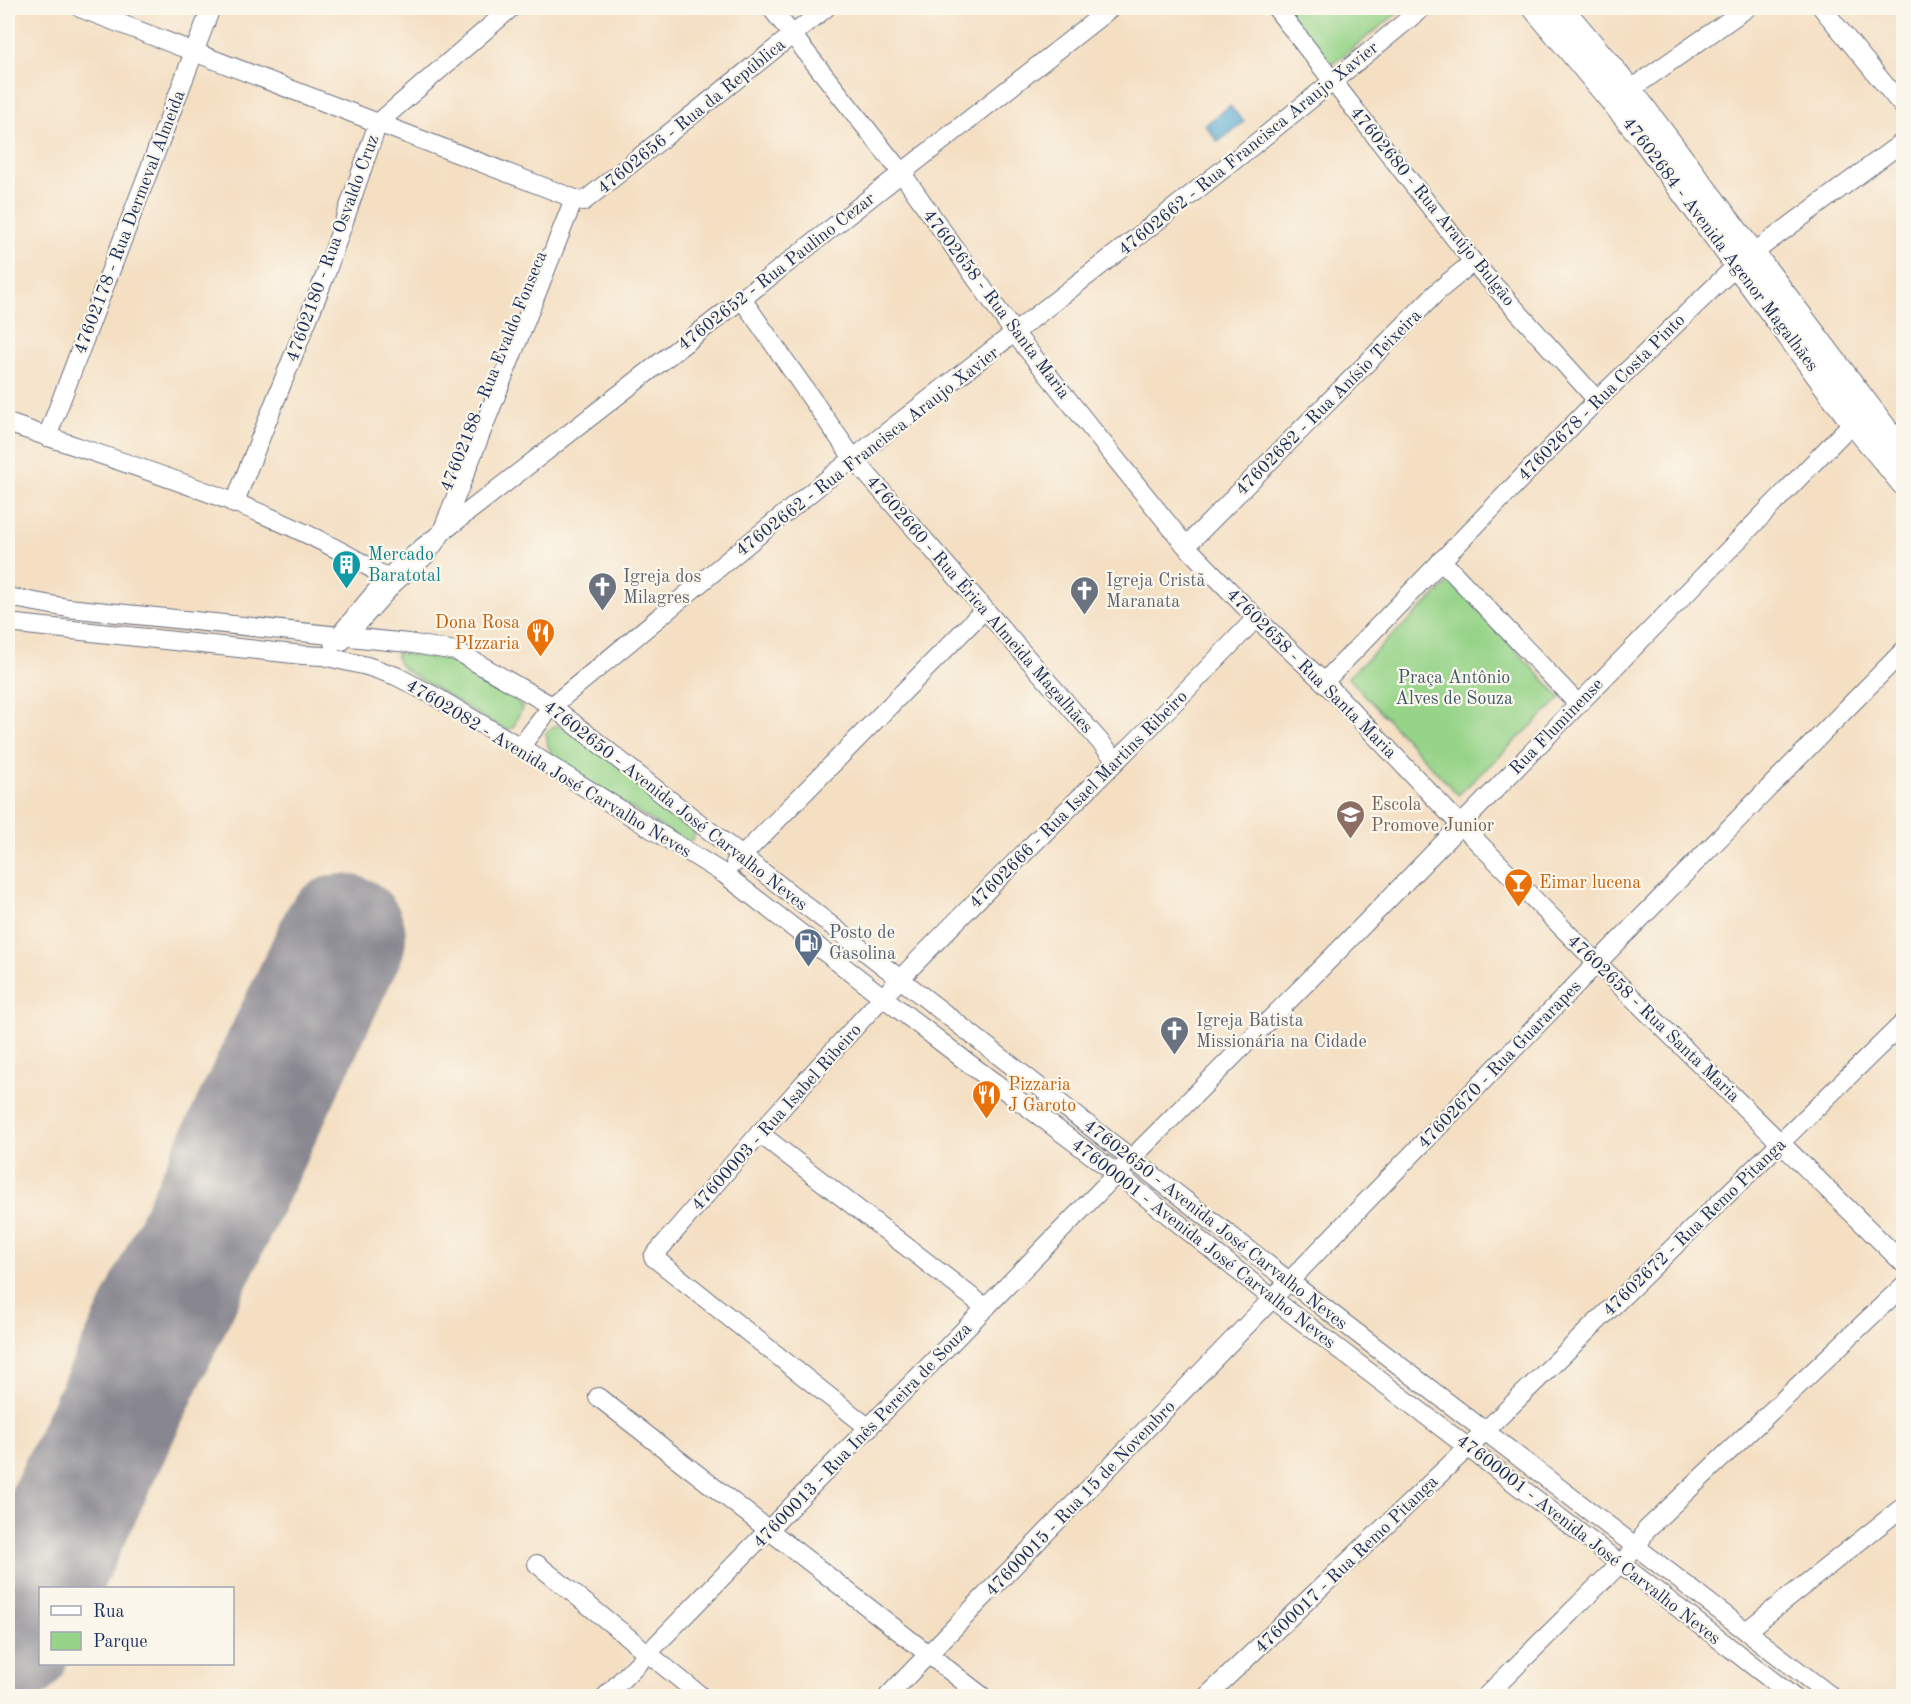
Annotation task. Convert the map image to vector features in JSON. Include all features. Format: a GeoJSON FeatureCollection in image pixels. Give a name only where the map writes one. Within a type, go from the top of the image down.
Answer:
{"type":"FeatureCollection","features":[{"type":"Feature","properties":{"kind":"main road","name":"47602684 - Avenida Agenor Magalhães"},"geometry":{"type":"LineString","coordinates":[[1535,8],[1622,95]]}},
{"type":"Feature","properties":{"kind":"main road","name":"47602684 - Avenida Agenor Magalhães"},"geometry":{"type":"LineString","coordinates":[[1562,8],[1622,95],[1861,414],[1904,484]]}},
{"type":"Feature","properties":{"kind":"main road","name":"47602684 - Avenida Agenor Magalhães"},"geometry":{"type":"LineString","coordinates":[[1861,414],[1904,454]]}},
{"type":"Feature","properties":{"kind":"street"},"geometry":{"type":"LineString","coordinates":[[80,8],[573,198]]}},
{"type":"Feature","properties":{"kind":"street","name":"47602178 - Rua Dermeval Almeida"},"geometry":{"type":"LineString","coordinates":[[47,437],[211,8]]}},
{"type":"Feature","properties":{"kind":"street","name":"47602180 - Rua Osvaldo Cruz"},"geometry":{"type":"LineString","coordinates":[[234,504],[325,276],[378,123],[511,8]]}},
{"type":"Feature","properties":{"kind":"street","name":"47602658 - Rua Santa Maria"},"geometry":{"type":"LineString","coordinates":[[771,8],[901,172],[1015,334],[1186,546],[1256,618],[1324,682],[1460,825],[1597,963],[1904,1264]]}},
{"type":"Feature","properties":{"kind":"street"},"geometry":{"type":"LineString","coordinates":[[441,534],[573,198],[789,30],[807,8]]}},
{"type":"Feature","properties":{"kind":"street","name":"47602656 - Rua da República"},"geometry":{"type":"LineString","coordinates":[[789,30],[826,8]]}},
{"type":"Feature","properties":{"kind":"street","name":"47602652 - Rua Paulino Cezar"},"geometry":{"type":"LineString","coordinates":[[343,637],[387,578],[423,547],[1110,8]]}},
{"type":"Feature","properties":{"kind":"street","name":"47602680 - Rua Araújo Bulgão"},"geometry":{"type":"LineString","coordinates":[[1276,8],[1473,262],[1597,400]]}},
{"type":"Feature","properties":{"kind":"street","name":"47602662 - Rua Francisca Araujo Xavier"},"geometry":{"type":"LineString","coordinates":[[520,747],[552,706],[853,458],[1015,334],[1333,82],[1422,8]]}},
{"type":"Feature","properties":{"kind":"street"},"geometry":{"type":"LineString","coordinates":[[1622,95],[1747,8]]}},
{"type":"Feature","properties":{"kind":"street"},"geometry":{"type":"LineString","coordinates":[[1822,8],[1904,108]]}},
{"type":"Feature","properties":{"kind":"street","name":"47602678 - Rua Costa Pinto"},"geometry":{"type":"LineString","coordinates":[[1324,682],[1597,400],[1745,260],[1904,141]]}},
{"type":"Feature","properties":{"kind":"street","name":"47602188 - Rua Evaldo Fonseca"},"geometry":{"type":"LineString","coordinates":[[423,547],[573,198]]}},
{"type":"Feature","properties":{"kind":"street","name":"47602682 - Rua Anísio Teixeira"},"geometry":{"type":"LineString","coordinates":[[1186,546],[1438,291],[1473,262]]}},
{"type":"Feature","properties":{"kind":"street","name":"47602660 - Rua Érica Almeida Magalhães"},"geometry":{"type":"LineString","coordinates":[[742,299],[853,458],[1116,759]]}},
{"type":"Feature","properties":{"kind":"street","name":"Rua Fluminense"},"geometry":{"type":"LineString","coordinates":[[1117,1174],[1341,949],[1861,414]]}},
{"type":"Feature","properties":{"kind":"street"},"geometry":{"type":"LineString","coordinates":[[8,423],[234,504],[319,540],[387,578]]}},
{"type":"Feature","properties":{"kind":"street","name":"47602652 - Rua Paulino Cezar"},"geometry":{"type":"LineString","coordinates":[[323,656],[394,583],[426,555],[441,534]]}},
{"type":"Feature","properties":{"kind":"street"},"geometry":{"type":"LineString","coordinates":[[1441,560],[1578,704]]}},
{"type":"Feature","properties":{"kind":"street","name":"47602650 - Avenida José Carvalho Neves"},"geometry":{"type":"LineString","coordinates":[[8,597],[68,608],[408,643],[456,651],[552,706],[1484,1432],[1638,1546],[1831,1696]]}},
{"type":"Feature","properties":{"kind":"street"},"geometry":{"type":"LineString","coordinates":[[724,874],[984,610]]}},
{"type":"Feature","properties":{"kind":"street","name":"47602666 - Rua Isael Martins Ribeiro"},"geometry":{"type":"LineString","coordinates":[[900,979],[1116,759],[1195,683],[1256,618]]}},
{"type":"Feature","properties":{"kind":"street","name":"47602082 - Avenida José Carvalho Neves"},"geometry":{"type":"LineString","coordinates":[[8,623],[323,656],[367,666],[396,676],[520,747],[724,874],[758,900]]}},
{"type":"Feature","properties":{"kind":"street","name":"47602670 - Rua Guararapes"},"geometry":{"type":"LineString","coordinates":[[1273,1299],[1597,963],[1904,650]]}},
{"type":"Feature","properties":{"kind":"street","name":"47600001 - Avenida José Carvalho Neves"},"geometry":{"type":"LineString","coordinates":[[758,900],[963,1059],[1117,1174],[1273,1299],[1621,1563],[1784,1694]]}},
{"type":"Feature","properties":{"kind":"street","name":"47600003 - Rua Isabel Ribeiro"},"geometry":{"type":"LineString","coordinates":[[869,1428],[653,1257],[759,1133],[900,979]]}},
{"type":"Feature","properties":{"kind":"street","name":"47602672 - Rua Remo Pitanga"},"geometry":{"type":"LineString","coordinates":[[1484,1432],[1904,1022]]}},
{"type":"Feature","properties":{"kind":"street"},"geometry":{"type":"LineString","coordinates":[[963,1059],[979,1040]]}},
{"type":"Feature","properties":{"kind":"street"},"geometry":{"type":"LineString","coordinates":[[759,1133],[986,1308]]}},
{"type":"Feature","properties":{"kind":"street","name":"47600013 - Rua Inês Pereira de Souza"},"geometry":{"type":"LineString","coordinates":[[606,1696],[1117,1174]]}},
{"type":"Feature","properties":{"kind":"street"},"geometry":{"type":"LineString","coordinates":[[1638,1546],[1646,1530],[1904,1285]]}},
{"type":"Feature","properties":{"kind":"street","name":"47600015 - Rua 15 de Novembro"},"geometry":{"type":"LineString","coordinates":[[888,1696],[1273,1299]]}},
{"type":"Feature","properties":{"kind":"street"},"geometry":{"type":"LineString","coordinates":[[1486,1696],[1638,1546],[1655,1537],[1904,1300]]}},
{"type":"Feature","properties":{"kind":"street"},"geometry":{"type":"LineString","coordinates":[[598,1397],[982,1696]]}},
{"type":"Feature","properties":{"kind":"street","name":"47600017 - Rua Remo Pitanga"},"geometry":{"type":"LineString","coordinates":[[1207,1696],[1484,1432]]}},
{"type":"Feature","properties":{"kind":"street"},"geometry":{"type":"LineString","coordinates":[[1746,1631],[1904,1506]]}},
{"type":"Feature","properties":{"kind":"street"},"geometry":{"type":"LineString","coordinates":[[537,1564],[701,1696]]}},
{"type":"Feature","properties":{"kind":"street"},"geometry":{"type":"LineString","coordinates":[[1689,1616],[1705,1598]]}},
{"type":"Feature","properties":{"kind":"street"},"geometry":{"type":"LineString","coordinates":[[1784,1694],[1803,1674]]}},
{"type":"Feature","properties":{"kind":"green space"},"geometry":{"type":"Polygon","coordinates":[[[1286,8],[1404,8],[1331,65],[1286,8]]]}},
{"type":"Feature","properties":{"kind":"green space","name":"Praça Antônio Alves de Souza"},"geometry":{"type":"Polygon","coordinates":[[[1451,581],[1561,698],[1458,795],[1348,677],[1451,581]]]}},
{"type":"Feature","properties":{"kind":"green space"},"geometry":{"type":"Polygon","coordinates":[[[397,653],[454,662],[498,684],[522,708],[513,728],[507,730],[494,724],[407,671],[397,661],[397,653]]]}},
{"type":"Feature","properties":{"kind":"green space"},"geometry":{"type":"Polygon","coordinates":[[[554,726],[561,726],[599,751],[692,825],[695,832],[693,839],[685,842],[557,762],[548,746],[546,732],[554,726]]]}},
{"type":"Feature","properties":{"kind":"water"},"geometry":{"type":"Polygon","coordinates":[[[1230,106],[1244,122],[1218,142],[1205,125],[1230,106]]]}},
{"type":"Feature","properties":{"kind":"runway"},"geometry":{"type":"LineString","coordinates":[[8,1643],[343,937]]}},
{"type":"Feature","properties":{"kind":"place","name":"Mercado Baratotal"},"geometry":{"type":"Point","coordinates":[347,590]}},
{"type":"Feature","properties":{"kind":"place","name":"Igreja dos Milagres"},"geometry":{"type":"Point","coordinates":[602,612]}},
{"type":"Feature","properties":{"kind":"place","name":"Igreja Cristã Maranata"},"geometry":{"type":"Point","coordinates":[1085,616]}},
{"type":"Feature","properties":{"kind":"place","name":"Dona Rosa PIzzaria"},"geometry":{"type":"Point","coordinates":[541,658]}},
{"type":"Feature","properties":{"kind":"place","name":"Escola Promove Junior"},"geometry":{"type":"Point","coordinates":[1350,840]}},
{"type":"Feature","properties":{"kind":"place","name":"Eimar lucena"},"geometry":{"type":"Point","coordinates":[1518,908]}},
{"type":"Feature","properties":{"kind":"place","name":"Posto de Gasolina"},"geometry":{"type":"Point","coordinates":[808,968]}},
{"type":"Feature","properties":{"kind":"place","name":"Igreja Batista Missionária na Cidade"},"geometry":{"type":"Point","coordinates":[1175,1056]}},
{"type":"Feature","properties":{"kind":"place","name":"Pizzaria J Garoto"},"geometry":{"type":"Point","coordinates":[987,1120]}}]}
